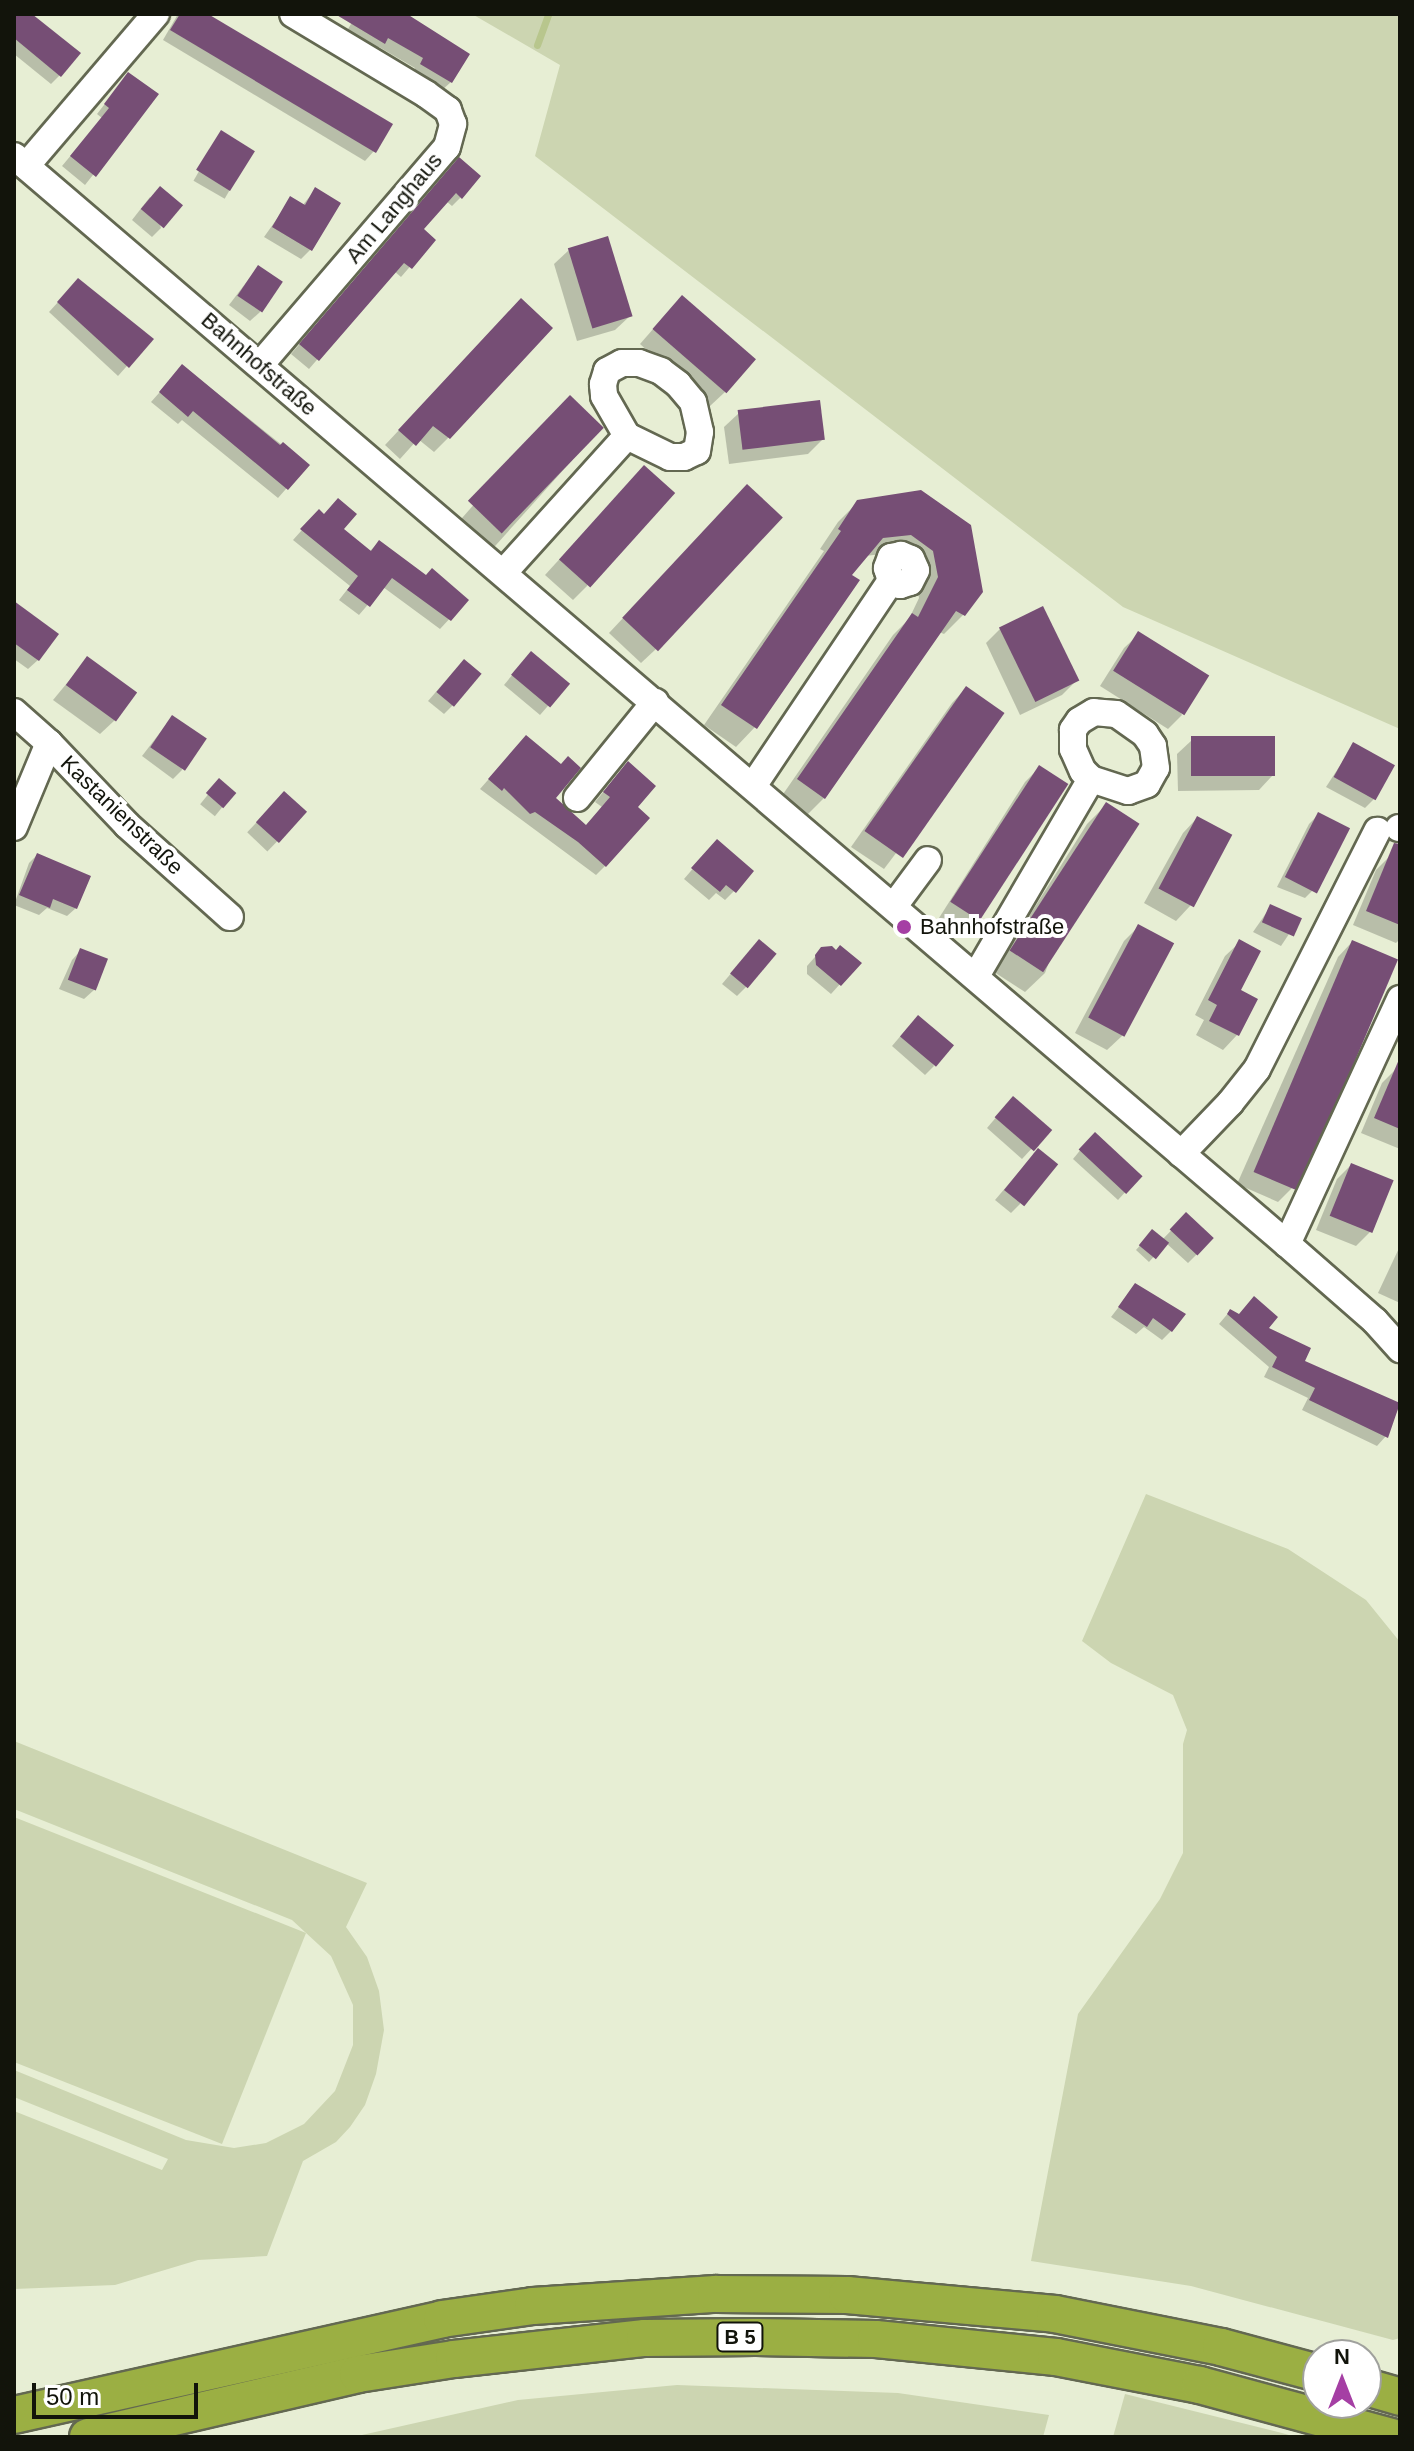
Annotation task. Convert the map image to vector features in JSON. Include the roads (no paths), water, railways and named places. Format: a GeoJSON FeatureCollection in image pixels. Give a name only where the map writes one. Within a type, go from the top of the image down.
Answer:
{"type":"FeatureCollection","features":[{"type":"Feature","properties":{"kind":"highway","name":"B 5"},"geometry":{"type":"LineString","coordinates":[[14,2415],[442,2319],[533,2306],[716,2294],[847,2295],[1055,2314],[1221,2347],[1302,2369]]}},
{"type":"Feature","properties":{"kind":"highway","name":"B 5"},"geometry":{"type":"LineString","coordinates":[[88,2437],[358,2374],[454,2359],[645,2338],[740,2337],[876,2339],[1056,2357],[1200,2385],[1392,2437]]}},
{"type":"Feature","properties":{"kind":"street"},"geometry":{"type":"LineString","coordinates":[[20,161],[156,14]]}},
{"type":"Feature","properties":{"kind":"street","name":"Am Langhaus"},"geometry":{"type":"LineString","coordinates":[[260,365],[447,147],[453,124],[448,110],[426,94],[293,14]]}},
{"type":"Feature","properties":{"kind":"street","name":"Bahnhofstraße"},"geometry":{"type":"LineString","coordinates":[[20,161],[976,976],[1375,1321],[1400,1349]]}},
{"type":"Feature","properties":{"kind":"street"},"geometry":{"type":"LineString","coordinates":[[504,572],[627,436]]}},
{"type":"Feature","properties":{"kind":"street"},"geometry":{"type":"LineString","coordinates":[[753,786],[891,581]]}},
{"type":"Feature","properties":{"kind":"street"},"geometry":{"type":"LineString","coordinates":[[577,798],[655,702]]}},
{"type":"Feature","properties":{"kind":"street","name":"Kastanienstraße"},"geometry":{"type":"LineString","coordinates":[[14,712],[49,743],[127,825],[230,917]]}},
{"type":"Feature","properties":{"kind":"street"},"geometry":{"type":"LineString","coordinates":[[14,827],[49,743]]}},
{"type":"Feature","properties":{"kind":"street"},"geometry":{"type":"LineString","coordinates":[[976,976],[1091,779]]}},
{"type":"Feature","properties":{"kind":"street"},"geometry":{"type":"LineString","coordinates":[[1181,1154],[1257,1069],[1392,829]]}},
{"type":"Feature","properties":{"kind":"street"},"geometry":{"type":"LineString","coordinates":[[894,906],[928,860]]}},
{"type":"Feature","properties":{"kind":"street"},"geometry":{"type":"LineString","coordinates":[[1287,1244],[1400,999]]}},
{"type":"Feature","properties":{"kind":"waterway"},"geometry":{"type":"LineString","coordinates":[[537,45],[548,14]]}},
{"type":"Feature","properties":{"kind":"place","name":"Bahnhofstraße"},"geometry":{"type":"Point","coordinates":[904,927]}}]}
